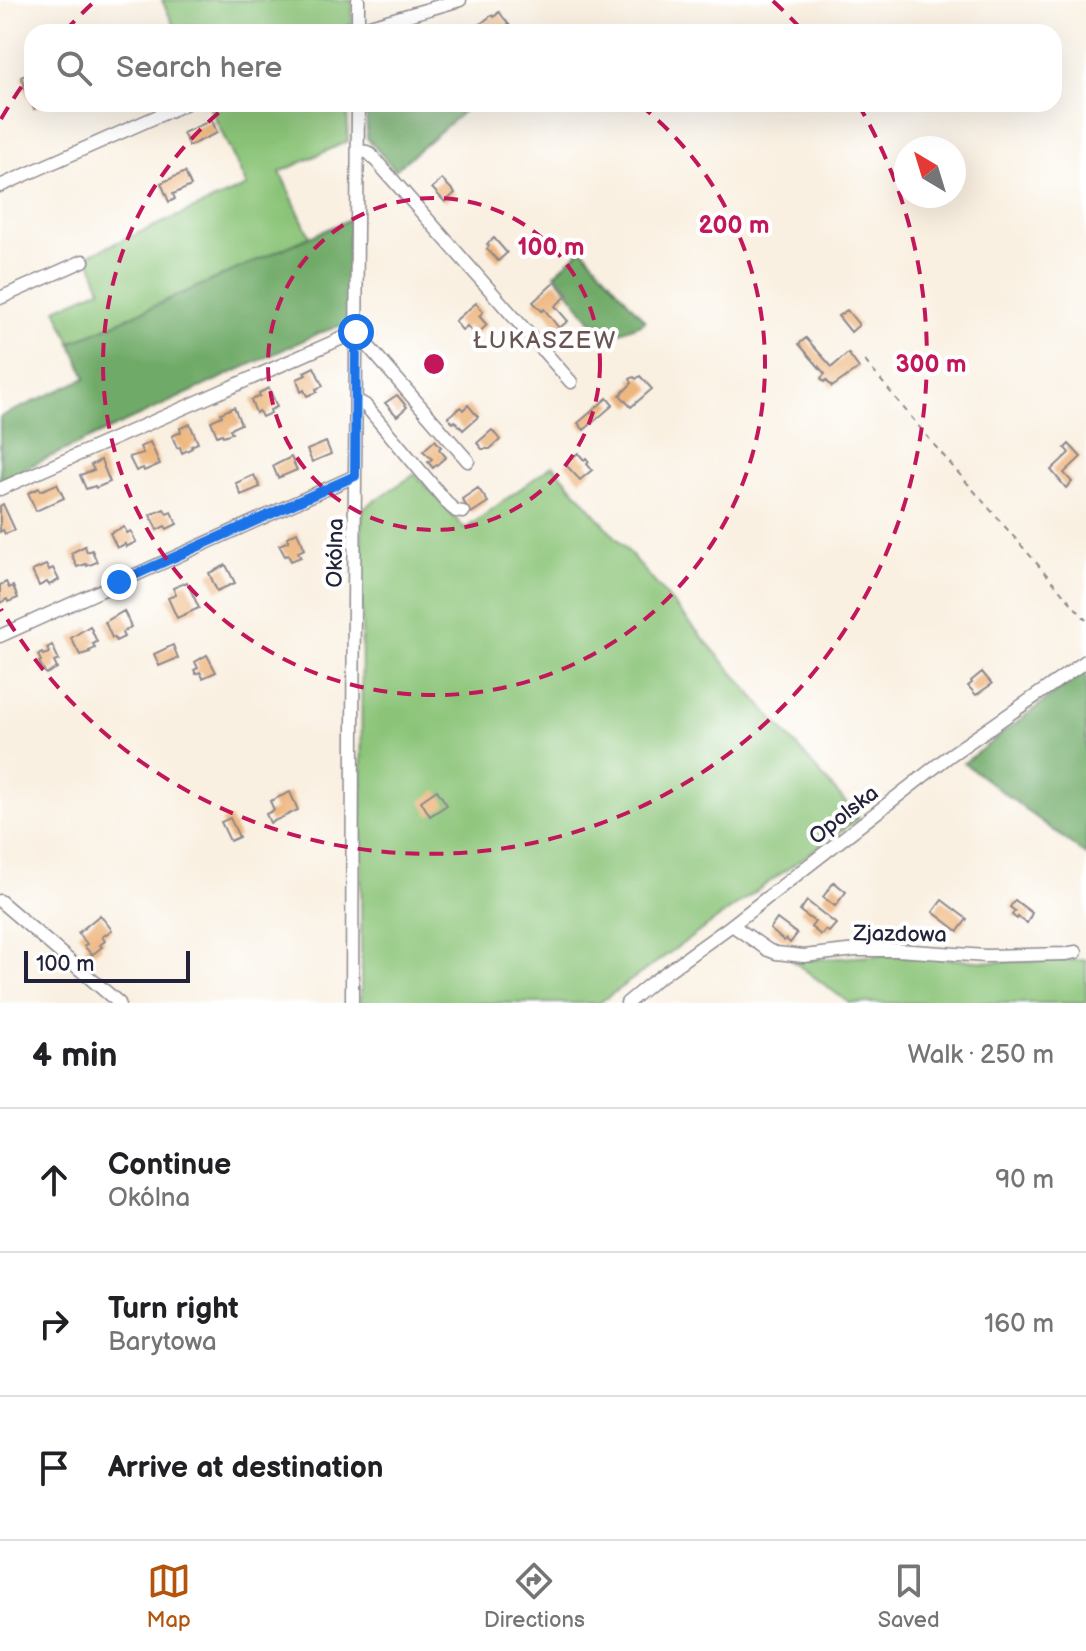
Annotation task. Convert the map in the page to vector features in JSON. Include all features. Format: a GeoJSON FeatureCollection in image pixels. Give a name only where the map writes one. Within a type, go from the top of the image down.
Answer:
{"type":"FeatureCollection","features":[{"type":"Feature","properties":{"kind":"street"},"geometry":{"type":"LineString","coordinates":[[356,24],[358,0]]}},
{"type":"Feature","properties":{"kind":"street"},"geometry":{"type":"LineString","coordinates":[[379,24],[460,0]]}},
{"type":"Feature","properties":{"kind":"street"},"geometry":{"type":"LineString","coordinates":[[0,186],[167,112]]}},
{"type":"Feature","properties":{"kind":"street","name":"Okólna"},"geometry":{"type":"LineString","coordinates":[[352,1003],[358,112]]}},
{"type":"Feature","properties":{"kind":"street"},"geometry":{"type":"LineString","coordinates":[[358,151],[371,155],[571,382]]}},
{"type":"Feature","properties":{"kind":"street"},"geometry":{"type":"LineString","coordinates":[[0,298],[83,261]]}},
{"type":"Feature","properties":{"kind":"street"},"geometry":{"type":"LineString","coordinates":[[0,489],[356,332],[468,461]]}},
{"type":"Feature","properties":{"kind":"street"},"geometry":{"type":"LineString","coordinates":[[356,400],[365,405],[450,506],[463,512]]}},
{"type":"Feature","properties":{"kind":"street"},"geometry":{"type":"LineString","coordinates":[[0,636],[355,476]]}},
{"type":"Feature","properties":{"kind":"street","name":"Opolska"},"geometry":{"type":"LineString","coordinates":[[634,1001],[650,984],[732,925],[949,756],[1086,661]]}},
{"type":"Feature","properties":{"kind":"street"},"geometry":{"type":"LineString","coordinates":[[0,901],[119,1003]]}},
{"type":"Feature","properties":{"kind":"street","name":"Zjazdowa"},"geometry":{"type":"LineString","coordinates":[[732,925],[768,950],[804,956],[856,950],[986,956],[1076,952]]}},
{"type":"Feature","properties":{"kind":"path"},"geometry":{"type":"LineString","coordinates":[[865,361],[1086,620]]}},
{"type":"Feature","properties":{"kind":"green space"},"geometry":{"type":"Polygon","coordinates":[[[162,0],[352,0],[352,24],[173,24],[162,0]]]}},
{"type":"Feature","properties":{"kind":"green space"},"geometry":{"type":"Polygon","coordinates":[[[212,112],[347,112],[348,141],[280,172],[310,237],[71,343],[56,309],[101,289],[88,255],[247,186],[212,112]]]}},
{"type":"Feature","properties":{"kind":"green space"},"geometry":{"type":"Polygon","coordinates":[[[366,112],[463,112],[395,170],[367,138],[366,112]]]}},
{"type":"Feature","properties":{"kind":"green space"},"geometry":{"type":"Polygon","coordinates":[[[350,219],[350,322],[317,334],[0,480],[0,417],[86,378],[71,343],[350,219]]]}},
{"type":"Feature","properties":{"kind":"green space"},"geometry":{"type":"Polygon","coordinates":[[[582,248],[645,321],[642,324],[612,335],[600,334],[555,274],[582,248]]]}},
{"type":"Feature","properties":{"kind":"green space"},"geometry":{"type":"Polygon","coordinates":[[[553,465],[859,818],[599,1003],[361,1003],[362,509],[415,474],[465,529],[553,465]]]}},
{"type":"Feature","properties":{"kind":"green space"},"geometry":{"type":"Polygon","coordinates":[[[1086,669],[1086,855],[964,763],[1086,669]]]}},
{"type":"Feature","properties":{"kind":"green space"},"geometry":{"type":"Polygon","coordinates":[[[886,955],[992,962],[1086,960],[1086,1003],[849,1003],[793,961],[886,955]]]}},
{"type":"Feature","properties":{"kind":"building"},"geometry":{"type":"Polygon","coordinates":[[[499,12],[509,24],[480,24],[492,15],[494,17],[499,12]]]}},
{"type":"Feature","properties":{"kind":"building"},"geometry":{"type":"Polygon","coordinates":[[[212,120],[217,133],[189,146],[183,133],[212,120]]]}},
{"type":"Feature","properties":{"kind":"building"},"geometry":{"type":"Polygon","coordinates":[[[185,172],[191,186],[173,194],[175,199],[169,202],[161,183],[185,172]]]}},
{"type":"Feature","properties":{"kind":"building"},"geometry":{"type":"Polygon","coordinates":[[[442,179],[455,193],[445,202],[432,188],[442,179]]]}},
{"type":"Feature","properties":{"kind":"building"},"geometry":{"type":"Polygon","coordinates":[[[494,238],[507,253],[498,261],[487,249],[487,244],[494,238]]]}},
{"type":"Feature","properties":{"kind":"building"},"geometry":{"type":"Polygon","coordinates":[[[556,281],[568,295],[555,306],[568,321],[559,328],[544,309],[542,311],[533,302],[556,281]]]}},
{"type":"Feature","properties":{"kind":"building"},"geometry":{"type":"Polygon","coordinates":[[[476,303],[483,312],[479,316],[487,325],[475,336],[467,326],[462,330],[455,321],[476,303]]]}},
{"type":"Feature","properties":{"kind":"building"},"geometry":{"type":"Polygon","coordinates":[[[847,310],[859,325],[851,332],[838,316],[847,310]]]}},
{"type":"Feature","properties":{"kind":"building"},"geometry":{"type":"Polygon","coordinates":[[[806,338],[832,367],[848,353],[859,368],[832,387],[826,380],[824,382],[821,378],[825,374],[799,344],[806,338]]]}},
{"type":"Feature","properties":{"kind":"building"},"geometry":{"type":"Polygon","coordinates":[[[314,367],[323,386],[307,396],[304,390],[301,392],[297,379],[314,367]]]}},
{"type":"Feature","properties":{"kind":"building"},"geometry":{"type":"Polygon","coordinates":[[[640,376],[652,389],[631,407],[620,395],[632,383],[630,379],[640,376]]]}},
{"type":"Feature","properties":{"kind":"building"},"geometry":{"type":"Polygon","coordinates":[[[269,388],[277,407],[262,417],[259,411],[256,413],[251,400],[269,388]]]}},
{"type":"Feature","properties":{"kind":"building"},"geometry":{"type":"Polygon","coordinates":[[[397,395],[407,407],[397,416],[385,403],[397,395]]]}},
{"type":"Feature","properties":{"kind":"building"},"geometry":{"type":"Polygon","coordinates":[[[607,398],[613,405],[584,430],[578,423],[607,398]]]}},
{"type":"Feature","properties":{"kind":"building"},"geometry":{"type":"Polygon","coordinates":[[[468,405],[478,417],[463,430],[448,417],[468,405]]]}},
{"type":"Feature","properties":{"kind":"building"},"geometry":{"type":"Polygon","coordinates":[[[234,407],[241,424],[230,429],[232,433],[217,436],[211,421],[234,407]]]}},
{"type":"Feature","properties":{"kind":"building"},"geometry":{"type":"Polygon","coordinates":[[[190,424],[198,443],[182,453],[172,436],[190,424]]]}},
{"type":"Feature","properties":{"kind":"building"},"geometry":{"type":"Polygon","coordinates":[[[492,430],[500,440],[490,449],[482,449],[477,443],[492,430]]]}},
{"type":"Feature","properties":{"kind":"building"},"geometry":{"type":"Polygon","coordinates":[[[435,440],[446,457],[433,468],[428,462],[432,459],[423,451],[435,440]]]}},
{"type":"Feature","properties":{"kind":"building"},"geometry":{"type":"Polygon","coordinates":[[[150,442],[160,464],[136,471],[129,457],[143,453],[140,447],[150,442]]]}},
{"type":"Feature","properties":{"kind":"building"},"geometry":{"type":"Polygon","coordinates":[[[326,442],[331,454],[312,462],[307,450],[326,442]]]}},
{"type":"Feature","properties":{"kind":"building"},"geometry":{"type":"Polygon","coordinates":[[[1069,444],[1081,457],[1064,473],[1072,482],[1066,488],[1051,470],[1069,453],[1065,448],[1069,444]]]}},
{"type":"Feature","properties":{"kind":"building"},"geometry":{"type":"Polygon","coordinates":[[[578,453],[584,460],[586,458],[592,470],[580,480],[565,464],[578,453]]]}},
{"type":"Feature","properties":{"kind":"building"},"geometry":{"type":"Polygon","coordinates":[[[291,457],[297,470],[278,478],[273,466],[291,457]]]}},
{"type":"Feature","properties":{"kind":"building"},"geometry":{"type":"Polygon","coordinates":[[[101,460],[110,482],[86,489],[80,475],[94,470],[91,465],[101,460]]]}},
{"type":"Feature","properties":{"kind":"building"},"geometry":{"type":"Polygon","coordinates":[[[254,475],[260,487],[241,495],[236,483],[254,475]]]}},
{"type":"Feature","properties":{"kind":"building"},"geometry":{"type":"Polygon","coordinates":[[[57,484],[64,498],[36,511],[28,493],[57,484]]]}},
{"type":"Feature","properties":{"kind":"building"},"geometry":{"type":"Polygon","coordinates":[[[478,488],[488,502],[471,513],[462,499],[478,488]]]}},
{"type":"Feature","properties":{"kind":"building"},"geometry":{"type":"Polygon","coordinates":[[[3,504],[15,530],[5,534],[3,530],[0,532],[0,506],[3,504]]]}},
{"type":"Feature","properties":{"kind":"building"},"geometry":{"type":"Polygon","coordinates":[[[164,509],[167,514],[171,512],[177,524],[157,530],[150,515],[164,509]]]}},
{"type":"Feature","properties":{"kind":"building"},"geometry":{"type":"Polygon","coordinates":[[[124,527],[127,533],[131,531],[136,542],[117,548],[110,533],[124,527]]]}},
{"type":"Feature","properties":{"kind":"building"},"geometry":{"type":"Polygon","coordinates":[[[297,532],[305,549],[298,552],[301,557],[291,561],[279,545],[289,541],[287,537],[297,532]]]}},
{"type":"Feature","properties":{"kind":"building"},"geometry":{"type":"Polygon","coordinates":[[[85,546],[87,552],[92,550],[97,562],[77,567],[71,553],[85,546]]]}},
{"type":"Feature","properties":{"kind":"building"},"geometry":{"type":"Polygon","coordinates":[[[46,565],[49,570],[53,568],[59,580],[39,586],[32,571],[46,565]]]}},
{"type":"Feature","properties":{"kind":"building"},"geometry":{"type":"Polygon","coordinates":[[[226,565],[235,583],[217,591],[209,573],[226,565]]]}},
{"type":"Feature","properties":{"kind":"building"},"geometry":{"type":"Polygon","coordinates":[[[6,582],[9,588],[13,586],[18,598],[0,603],[0,585],[6,582]]]}},
{"type":"Feature","properties":{"kind":"building"},"geometry":{"type":"Polygon","coordinates":[[[187,582],[199,608],[177,618],[168,598],[176,595],[173,588],[187,582]]]}},
{"type":"Feature","properties":{"kind":"building"},"geometry":{"type":"Polygon","coordinates":[[[124,611],[131,627],[122,633],[124,637],[116,641],[105,622],[124,611]]]}},
{"type":"Feature","properties":{"kind":"building"},"geometry":{"type":"Polygon","coordinates":[[[90,626],[97,642],[93,644],[95,648],[80,655],[71,638],[90,626]]]}},
{"type":"Feature","properties":{"kind":"building"},"geometry":{"type":"Polygon","coordinates":[[[52,645],[59,660],[54,662],[57,668],[46,674],[38,655],[49,653],[47,648],[52,645]]]}},
{"type":"Feature","properties":{"kind":"building"},"geometry":{"type":"Polygon","coordinates":[[[173,645],[178,658],[159,666],[154,654],[173,645]]]}},
{"type":"Feature","properties":{"kind":"building"},"geometry":{"type":"Polygon","coordinates":[[[207,655],[216,672],[203,678],[200,672],[196,674],[194,670],[198,668],[195,662],[207,655]]]}},
{"type":"Feature","properties":{"kind":"building"},"geometry":{"type":"Polygon","coordinates":[[[982,672],[992,684],[976,695],[968,686],[982,672]]]}},
{"type":"Feature","properties":{"kind":"building"},"geometry":{"type":"Polygon","coordinates":[[[437,790],[447,805],[430,816],[421,801],[437,790]]]}},
{"type":"Feature","properties":{"kind":"building"},"geometry":{"type":"Polygon","coordinates":[[[290,792],[298,810],[270,823],[266,814],[274,810],[270,801],[290,792]]]}},
{"type":"Feature","properties":{"kind":"building"},"geometry":{"type":"Polygon","coordinates":[[[230,818],[239,837],[230,841],[221,822],[230,818]]]}},
{"type":"Feature","properties":{"kind":"building"},"geometry":{"type":"Polygon","coordinates":[[[834,882],[846,892],[835,906],[823,897],[834,882]]]}},
{"type":"Feature","properties":{"kind":"building"},"geometry":{"type":"Polygon","coordinates":[[[942,900],[967,919],[958,931],[933,912],[942,900]]]}},
{"type":"Feature","properties":{"kind":"building"},"geometry":{"type":"Polygon","coordinates":[[[1015,900],[1032,913],[1027,923],[1012,915],[1015,911],[1010,907],[1015,900]]]}},
{"type":"Feature","properties":{"kind":"building"},"geometry":{"type":"Polygon","coordinates":[[[807,901],[836,924],[829,932],[825,930],[821,935],[811,927],[815,922],[800,911],[807,901]]]}},
{"type":"Feature","properties":{"kind":"building"},"geometry":{"type":"Polygon","coordinates":[[[100,915],[112,930],[102,937],[105,941],[100,945],[102,947],[92,955],[78,933],[100,915]]]}},
{"type":"Feature","properties":{"kind":"building"},"geometry":{"type":"Polygon","coordinates":[[[777,919],[797,934],[790,943],[770,929],[777,919]]]}},
{"type":"Feature","properties":{"kind":"district","name":"ŁUKASZEW"},"geometry":{"type":"Point","coordinates":[545,340]}},
{"type":"Feature","properties":{"kind":"route"},"geometry":{"type":"LineString","coordinates":[[119,582],[355,476],[356,332]]}}]}
